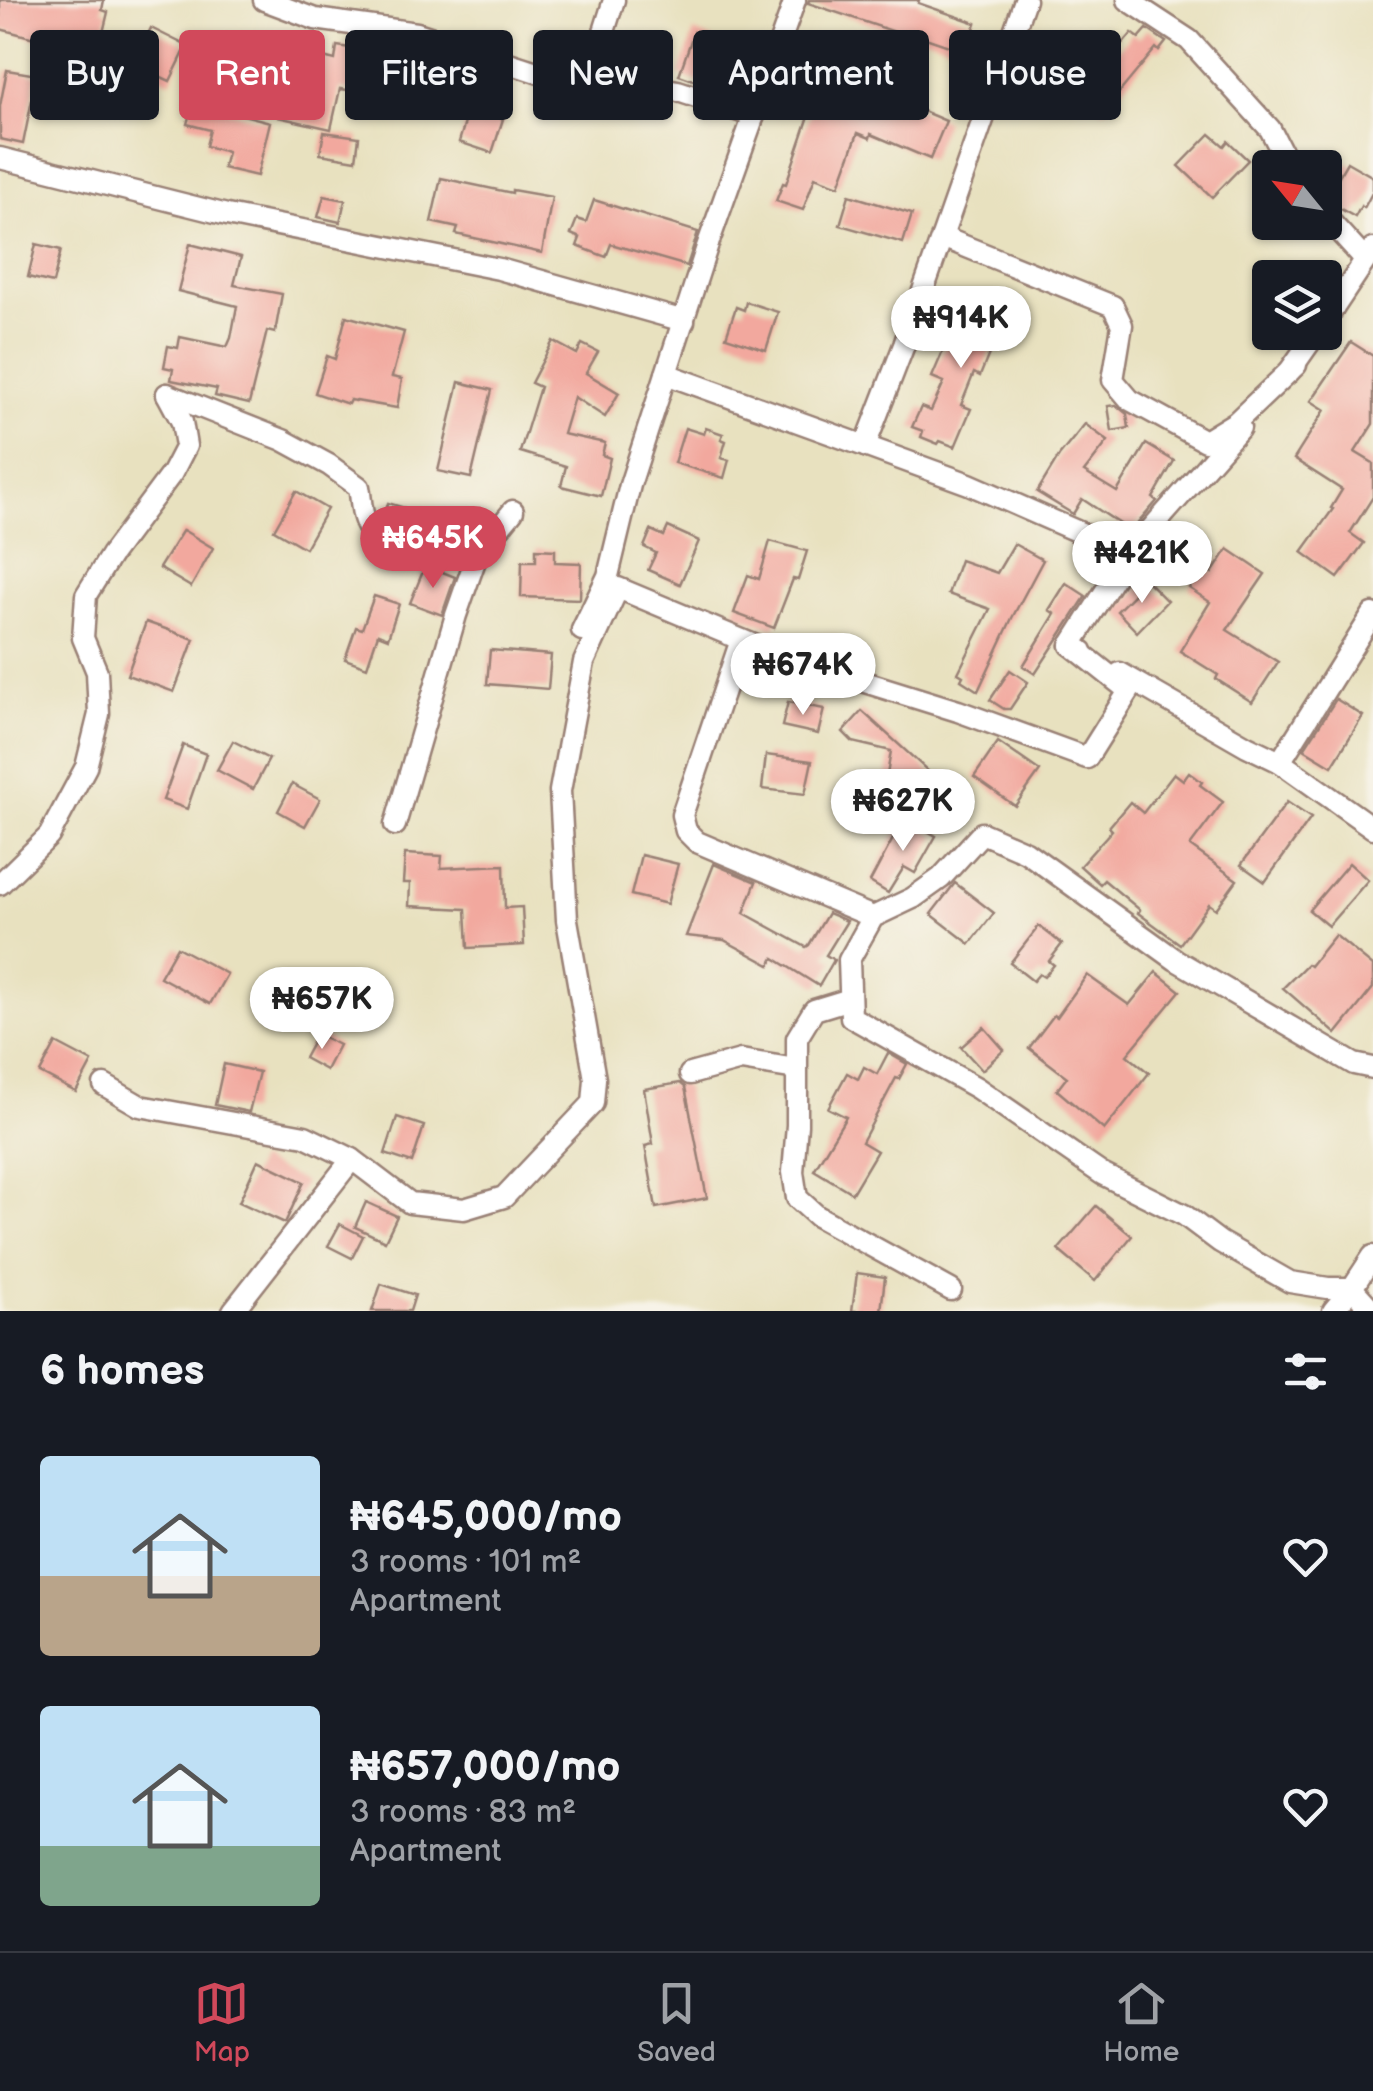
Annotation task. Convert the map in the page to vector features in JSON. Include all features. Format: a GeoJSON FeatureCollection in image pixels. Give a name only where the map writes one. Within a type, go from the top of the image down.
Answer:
{"type":"FeatureCollection","features":[{"type":"Feature","properties":{"kind":"street"},"geometry":{"type":"LineString","coordinates":[[264,0],[316,18],[417,32],[533,70]]}},
{"type":"Feature","properties":{"kind":"street"},"geometry":{"type":"LineString","coordinates":[[605,30],[614,0]]}},
{"type":"Feature","properties":{"kind":"street"},"geometry":{"type":"LineString","coordinates":[[784,30],[795,0]]}},
{"type":"Feature","properties":{"kind":"street"},"geometry":{"type":"LineString","coordinates":[[864,446],[1025,0]]}},
{"type":"Feature","properties":{"kind":"street"},"geometry":{"type":"LineString","coordinates":[[1128,0],[1188,40],[1270,129],[1281,150]]}},
{"type":"Feature","properties":{"kind":"street"},"geometry":{"type":"LineString","coordinates":[[582,630],[608,576],[630,485],[753,120]]}},
{"type":"Feature","properties":{"kind":"street"},"geometry":{"type":"LineString","coordinates":[[0,158],[226,216],[499,269],[684,321]]}},
{"type":"Feature","properties":{"kind":"street"},"geometry":{"type":"LineString","coordinates":[[1342,231],[1369,255],[1342,296]]}},
{"type":"Feature","properties":{"kind":"street"},"geometry":{"type":"LineString","coordinates":[[942,237],[1113,306],[1122,325],[1113,380],[1130,400],[1205,441],[1236,422],[1296,365]]}},
{"type":"Feature","properties":{"kind":"street"},"geometry":{"type":"LineString","coordinates":[[1072,645],[1129,554],[1306,350]]}},
{"type":"Feature","properties":{"kind":"street"},"geometry":{"type":"LineString","coordinates":[[666,374],[969,484],[1129,554]]}},
{"type":"Feature","properties":{"kind":"street"},"geometry":{"type":"LineString","coordinates":[[0,884],[50,836],[86,766],[99,714],[97,672],[83,638],[86,595],[172,473],[186,446],[182,422],[166,394],[282,440],[344,476],[359,487],[364,522],[378,541],[408,555],[476,555]]}},
{"type":"Feature","properties":{"kind":"street"},"geometry":{"type":"LineString","coordinates":[[395,825],[476,555],[513,512]]}},
{"type":"Feature","properties":{"kind":"street"},"geometry":{"type":"LineString","coordinates":[[104,1085],[140,1106],[305,1136],[352,1159],[410,1203],[464,1209],[504,1197],[593,1103],[595,1079],[567,920],[560,792],[584,662],[618,588],[778,655],[958,711],[1087,758],[1129,691],[1072,645]]}},
{"type":"Feature","properties":{"kind":"street"},"geometry":{"type":"LineString","coordinates":[[1280,762],[1373,614]]}},
{"type":"Feature","properties":{"kind":"street"},"geometry":{"type":"LineString","coordinates":[[741,640],[682,815],[686,831],[697,842],[872,917]]}},
{"type":"Feature","properties":{"kind":"street"},"geometry":{"type":"LineString","coordinates":[[1072,645],[1280,762],[1373,828]]}},
{"type":"Feature","properties":{"kind":"street"},"geometry":{"type":"LineString","coordinates":[[1373,1068],[1354,1064],[1176,960],[1026,852],[982,833],[941,878],[913,898],[872,917],[849,960],[850,1017],[977,1088],[1102,1174],[1184,1215],[1220,1242],[1290,1282],[1352,1288],[1373,1311]]}},
{"type":"Feature","properties":{"kind":"street"},"geometry":{"type":"LineString","coordinates":[[850,999],[814,1010],[798,1038],[793,1172],[798,1198],[816,1216],[951,1290]]}},
{"type":"Feature","properties":{"kind":"street"},"geometry":{"type":"LineString","coordinates":[[690,1074],[742,1060],[796,1069]]}},
{"type":"Feature","properties":{"kind":"street"},"geometry":{"type":"LineString","coordinates":[[232,1311],[352,1159]]}},
{"type":"Feature","properties":{"kind":"street"},"geometry":{"type":"LineString","coordinates":[[1333,1311],[1373,1256]]}},
{"type":"Feature","properties":{"kind":"building"},"geometry":{"type":"Polygon","coordinates":[[[0,0],[104,0],[102,10],[108,12],[104,30],[30,30],[30,37],[0,29],[0,0]]]}},
{"type":"Feature","properties":{"kind":"building"},"geometry":{"type":"Polygon","coordinates":[[[919,0],[918,3],[976,23],[974,30],[949,30],[949,46],[929,39],[929,30],[889,30],[808,3],[919,0]]]}},
{"type":"Feature","properties":{"kind":"building"},"geometry":{"type":"Polygon","coordinates":[[[1147,29],[1166,42],[1159,51],[1156,48],[1121,90],[1121,46],[1132,33],[1139,38],[1147,29]]]}},
{"type":"Feature","properties":{"kind":"building"},"geometry":{"type":"Polygon","coordinates":[[[159,32],[179,42],[179,62],[170,81],[159,76],[159,32]]]}},
{"type":"Feature","properties":{"kind":"building"},"geometry":{"type":"Polygon","coordinates":[[[693,35],[693,80],[679,75],[693,35]]]}},
{"type":"Feature","properties":{"kind":"building"},"geometry":{"type":"Polygon","coordinates":[[[337,46],[345,47],[345,90],[340,89],[331,129],[291,120],[325,120],[325,58],[335,60],[337,46]]]}},
{"type":"Feature","properties":{"kind":"building"},"geometry":{"type":"Polygon","coordinates":[[[7,70],[30,74],[30,110],[23,144],[0,139],[0,106],[7,70]]]}},
{"type":"Feature","properties":{"kind":"building"},"geometry":{"type":"Polygon","coordinates":[[[929,114],[946,121],[930,159],[871,134],[870,138],[858,133],[839,186],[815,177],[803,210],[776,201],[783,183],[786,184],[808,120],[929,120],[929,114]]]}},
{"type":"Feature","properties":{"kind":"building"},"geometry":{"type":"Polygon","coordinates":[[[188,120],[270,122],[257,176],[223,168],[227,152],[206,146],[210,130],[187,124],[188,120]]]}},
{"type":"Feature","properties":{"kind":"building"},"geometry":{"type":"Polygon","coordinates":[[[466,120],[503,120],[492,153],[459,142],[466,120]]]}},
{"type":"Feature","properties":{"kind":"building"},"geometry":{"type":"Polygon","coordinates":[[[324,132],[359,137],[356,160],[320,154],[324,132]]]}},
{"type":"Feature","properties":{"kind":"building"},"geometry":{"type":"Polygon","coordinates":[[[1210,134],[1224,146],[1228,141],[1248,160],[1212,197],[1179,166],[1210,134]]]}},
{"type":"Feature","properties":{"kind":"building"},"geometry":{"type":"Polygon","coordinates":[[[1347,162],[1373,177],[1373,191],[1355,217],[1342,210],[1342,171],[1347,162]]]}},
{"type":"Feature","properties":{"kind":"building"},"geometry":{"type":"Polygon","coordinates":[[[441,178],[552,197],[542,253],[456,234],[458,228],[431,222],[441,178]]]}},
{"type":"Feature","properties":{"kind":"building"},"geometry":{"type":"Polygon","coordinates":[[[849,195],[912,214],[903,243],[840,225],[849,195]]]}},
{"type":"Feature","properties":{"kind":"building"},"geometry":{"type":"Polygon","coordinates":[[[324,196],[345,200],[340,222],[318,217],[324,196]]]}},
{"type":"Feature","properties":{"kind":"building"},"geometry":{"type":"Polygon","coordinates":[[[594,200],[698,232],[687,266],[611,244],[606,257],[577,246],[580,238],[571,234],[577,219],[586,222],[594,200]]]}},
{"type":"Feature","properties":{"kind":"building"},"geometry":{"type":"Polygon","coordinates":[[[36,244],[61,250],[53,283],[28,277],[36,244]]]}},
{"type":"Feature","properties":{"kind":"building"},"geometry":{"type":"Polygon","coordinates":[[[190,244],[241,257],[234,285],[282,294],[275,333],[267,331],[249,404],[215,396],[217,389],[171,380],[173,369],[164,367],[168,346],[178,348],[180,337],[227,347],[231,338],[237,306],[178,291],[190,244]]]}},
{"type":"Feature","properties":{"kind":"building"},"geometry":{"type":"Polygon","coordinates":[[[983,296],[1008,307],[980,376],[974,373],[961,405],[971,409],[955,447],[940,441],[938,444],[921,437],[923,431],[912,427],[921,407],[931,411],[944,382],[932,377],[960,311],[968,314],[972,303],[979,306],[983,296]]]}},
{"type":"Feature","properties":{"kind":"building"},"geometry":{"type":"Polygon","coordinates":[[[746,302],[778,312],[766,350],[726,337],[736,307],[744,310],[746,302]]]}},
{"type":"Feature","properties":{"kind":"building"},"geometry":{"type":"Polygon","coordinates":[[[346,316],[404,332],[392,377],[402,379],[397,408],[350,400],[348,404],[315,393],[327,356],[335,359],[346,316]]]}},
{"type":"Feature","properties":{"kind":"building"},"geometry":{"type":"Polygon","coordinates":[[[553,341],[577,354],[582,344],[598,352],[586,373],[619,393],[605,417],[574,397],[563,434],[605,443],[602,455],[610,458],[601,496],[561,486],[566,466],[520,452],[540,387],[531,383],[553,341]]]}},
{"type":"Feature","properties":{"kind":"building"},"geometry":{"type":"Polygon","coordinates":[[[1351,342],[1373,356],[1373,424],[1355,452],[1373,463],[1373,497],[1350,533],[1364,543],[1338,578],[1302,552],[1342,490],[1294,459],[1325,410],[1311,401],[1351,342]]]}},
{"type":"Feature","properties":{"kind":"building"},"geometry":{"type":"Polygon","coordinates":[[[459,382],[492,390],[471,478],[438,471],[459,382]]]}},
{"type":"Feature","properties":{"kind":"building"},"geometry":{"type":"Polygon","coordinates":[[[1116,405],[1127,414],[1129,428],[1112,431],[1108,406],[1116,405]]]}},
{"type":"Feature","properties":{"kind":"building"},"geometry":{"type":"Polygon","coordinates":[[[1085,424],[1108,441],[1084,472],[1117,492],[1146,444],[1174,461],[1153,498],[1157,501],[1131,531],[1082,499],[1073,514],[1037,492],[1085,424]]]}},
{"type":"Feature","properties":{"kind":"building"},"geometry":{"type":"Polygon","coordinates":[[[685,428],[704,434],[706,428],[723,434],[721,439],[726,441],[721,458],[729,460],[724,478],[674,463],[685,428]]]}},
{"type":"Feature","properties":{"kind":"building"},"geometry":{"type":"Polygon","coordinates":[[[296,491],[327,509],[305,548],[274,530],[296,491]]]}},
{"type":"Feature","properties":{"kind":"building"},"geometry":{"type":"Polygon","coordinates":[[[388,503],[415,511],[406,538],[382,524],[388,503]]]}},
{"type":"Feature","properties":{"kind":"building"},"geometry":{"type":"Polygon","coordinates":[[[668,527],[699,541],[680,584],[648,570],[656,553],[644,547],[651,530],[664,536],[668,527]]]}},
{"type":"Feature","properties":{"kind":"building"},"geometry":{"type":"Polygon","coordinates":[[[183,530],[213,548],[191,587],[159,568],[183,530]]]}},
{"type":"Feature","properties":{"kind":"building"},"geometry":{"type":"Polygon","coordinates":[[[770,541],[807,551],[798,580],[793,579],[774,628],[734,613],[748,575],[759,579],[770,541]]]}},
{"type":"Feature","properties":{"kind":"building"},"geometry":{"type":"Polygon","coordinates":[[[1014,544],[1043,560],[978,691],[961,680],[963,676],[958,673],[990,609],[948,594],[960,560],[997,573],[1014,544]]]}},
{"type":"Feature","properties":{"kind":"building"},"geometry":{"type":"Polygon","coordinates":[[[536,549],[555,550],[555,562],[581,563],[580,599],[521,597],[522,561],[536,561],[536,549]]]}},
{"type":"Feature","properties":{"kind":"building"},"geometry":{"type":"Polygon","coordinates":[[[1228,549],[1265,574],[1227,630],[1278,662],[1252,702],[1180,651],[1210,602],[1189,588],[1203,567],[1212,573],[1228,549]]]}},
{"type":"Feature","properties":{"kind":"building"},"geometry":{"type":"Polygon","coordinates":[[[424,569],[455,577],[442,615],[410,603],[424,569]]]}},
{"type":"Feature","properties":{"kind":"building"},"geometry":{"type":"Polygon","coordinates":[[[1147,581],[1167,601],[1137,632],[1117,611],[1147,581]]]}},
{"type":"Feature","properties":{"kind":"building"},"geometry":{"type":"Polygon","coordinates":[[[1066,583],[1086,596],[1035,674],[1023,666],[1055,614],[1049,610],[1066,583]]]}},
{"type":"Feature","properties":{"kind":"building"},"geometry":{"type":"Polygon","coordinates":[[[374,596],[399,604],[388,638],[378,634],[367,667],[345,659],[356,627],[362,629],[374,596]]]}},
{"type":"Feature","properties":{"kind":"building"},"geometry":{"type":"Polygon","coordinates":[[[146,622],[194,639],[174,692],[127,675],[146,622]]]}},
{"type":"Feature","properties":{"kind":"building"},"geometry":{"type":"Polygon","coordinates":[[[490,650],[551,655],[548,689],[487,684],[490,650]]]}},
{"type":"Feature","properties":{"kind":"building"},"geometry":{"type":"Polygon","coordinates":[[[1010,670],[1028,682],[1010,709],[1004,709],[990,700],[1010,670]]]}},
{"type":"Feature","properties":{"kind":"building"},"geometry":{"type":"Polygon","coordinates":[[[1336,699],[1363,716],[1332,766],[1304,749],[1336,699]]]}},
{"type":"Feature","properties":{"kind":"building"},"geometry":{"type":"Polygon","coordinates":[[[788,702],[824,709],[818,734],[782,726],[788,702]]]}},
{"type":"Feature","properties":{"kind":"building"},"geometry":{"type":"Polygon","coordinates":[[[862,711],[939,781],[919,805],[887,775],[891,751],[853,742],[843,732],[862,711]]]}},
{"type":"Feature","properties":{"kind":"building"},"geometry":{"type":"Polygon","coordinates":[[[233,741],[269,759],[253,789],[217,770],[233,741]]]}},
{"type":"Feature","properties":{"kind":"building"},"geometry":{"type":"Polygon","coordinates":[[[998,742],[1040,771],[1015,806],[974,777],[998,742]]]}},
{"type":"Feature","properties":{"kind":"building"},"geometry":{"type":"Polygon","coordinates":[[[183,745],[206,754],[187,809],[163,800],[183,745]]]}},
{"type":"Feature","properties":{"kind":"building"},"geometry":{"type":"Polygon","coordinates":[[[766,755],[812,761],[805,794],[762,789],[766,755]]]}},
{"type":"Feature","properties":{"kind":"building"},"geometry":{"type":"Polygon","coordinates":[[[1189,772],[1223,802],[1190,846],[1237,880],[1216,909],[1209,904],[1180,944],[1138,913],[1140,910],[1104,880],[1100,884],[1080,866],[1112,830],[1109,827],[1130,802],[1143,813],[1174,773],[1183,780],[1189,772]]]}},
{"type":"Feature","properties":{"kind":"building"},"geometry":{"type":"Polygon","coordinates":[[[292,784],[320,799],[305,826],[278,811],[292,784]]]}},
{"type":"Feature","properties":{"kind":"building"},"geometry":{"type":"Polygon","coordinates":[[[1287,802],[1311,818],[1265,882],[1241,865],[1287,802]]]}},
{"type":"Feature","properties":{"kind":"building"},"geometry":{"type":"Polygon","coordinates":[[[904,818],[936,836],[915,873],[904,867],[888,893],[870,882],[904,818]]]}},
{"type":"Feature","properties":{"kind":"building"},"geometry":{"type":"Polygon","coordinates":[[[405,854],[442,856],[441,868],[504,865],[505,908],[522,907],[524,945],[468,948],[466,909],[409,906],[410,883],[403,883],[405,854]]]}},
{"type":"Feature","properties":{"kind":"building"},"geometry":{"type":"Polygon","coordinates":[[[641,855],[678,864],[667,904],[631,895],[641,855]]]}},
{"type":"Feature","properties":{"kind":"building"},"geometry":{"type":"Polygon","coordinates":[[[1349,863],[1368,880],[1328,926],[1309,910],[1349,863]]]}},
{"type":"Feature","properties":{"kind":"building"},"geometry":{"type":"Polygon","coordinates":[[[714,864],[756,882],[744,913],[806,947],[828,913],[847,921],[826,955],[834,960],[819,986],[774,958],[770,965],[724,940],[686,936],[714,864]]]}},
{"type":"Feature","properties":{"kind":"building"},"geometry":{"type":"Polygon","coordinates":[[[955,883],[994,913],[970,944],[931,914],[955,883]]]}},
{"type":"Feature","properties":{"kind":"building"},"geometry":{"type":"Polygon","coordinates":[[[1039,926],[1062,944],[1049,961],[1054,965],[1044,977],[1039,974],[1033,981],[1010,963],[1039,926]]]}},
{"type":"Feature","properties":{"kind":"building"},"geometry":{"type":"Polygon","coordinates":[[[1335,935],[1373,966],[1373,988],[1336,1034],[1283,988],[1307,964],[1310,966],[1335,935]]]}},
{"type":"Feature","properties":{"kind":"building"},"geometry":{"type":"Polygon","coordinates":[[[177,947],[227,974],[210,1004],[160,977],[177,947]]]}},
{"type":"Feature","properties":{"kind":"building"},"geometry":{"type":"Polygon","coordinates":[[[1156,972],[1180,991],[1127,1055],[1149,1073],[1104,1130],[1057,1090],[1067,1077],[1029,1048],[1087,975],[1129,1005],[1156,972]]]}},
{"type":"Feature","properties":{"kind":"building"},"geometry":{"type":"Polygon","coordinates":[[[984,1027],[1004,1050],[982,1070],[961,1047],[984,1027]]]}},
{"type":"Feature","properties":{"kind":"building"},"geometry":{"type":"Polygon","coordinates":[[[317,1034],[339,1045],[326,1070],[304,1058],[317,1034]]]}},
{"type":"Feature","properties":{"kind":"building"},"geometry":{"type":"Polygon","coordinates":[[[56,1043],[92,1062],[76,1092],[40,1073],[56,1043]]]}},
{"type":"Feature","properties":{"kind":"building"},"geometry":{"type":"Polygon","coordinates":[[[888,1053],[907,1064],[862,1142],[877,1151],[852,1193],[814,1170],[846,1117],[828,1108],[847,1073],[858,1079],[864,1067],[877,1074],[888,1053]]]}},
{"type":"Feature","properties":{"kind":"building"},"geometry":{"type":"Polygon","coordinates":[[[224,1064],[259,1072],[249,1112],[215,1105],[224,1064]]]}},
{"type":"Feature","properties":{"kind":"building"},"geometry":{"type":"Polygon","coordinates":[[[680,1083],[685,1087],[707,1198],[656,1208],[645,1146],[653,1144],[644,1089],[680,1083]]]}},
{"type":"Feature","properties":{"kind":"building"},"geometry":{"type":"Polygon","coordinates":[[[397,1117],[424,1126],[412,1163],[385,1154],[397,1117]]]}},
{"type":"Feature","properties":{"kind":"building"},"geometry":{"type":"Polygon","coordinates":[[[258,1160],[304,1182],[285,1223],[239,1202],[258,1160]]]}},
{"type":"Feature","properties":{"kind":"building"},"geometry":{"type":"Polygon","coordinates":[[[366,1202],[397,1216],[385,1241],[355,1227],[366,1202]]]}},
{"type":"Feature","properties":{"kind":"building"},"geometry":{"type":"Polygon","coordinates":[[[1096,1206],[1132,1236],[1095,1281],[1058,1250],[1096,1206]]]}},
{"type":"Feature","properties":{"kind":"building"},"geometry":{"type":"Polygon","coordinates":[[[340,1224],[363,1236],[352,1258],[328,1246],[340,1224]]]}},
{"type":"Feature","properties":{"kind":"building"},"geometry":{"type":"Polygon","coordinates":[[[857,1273],[885,1277],[881,1311],[852,1311],[857,1273]]]}},
{"type":"Feature","properties":{"kind":"building"},"geometry":{"type":"Polygon","coordinates":[[[381,1284],[415,1295],[410,1311],[372,1311],[381,1284]]]}}]}
